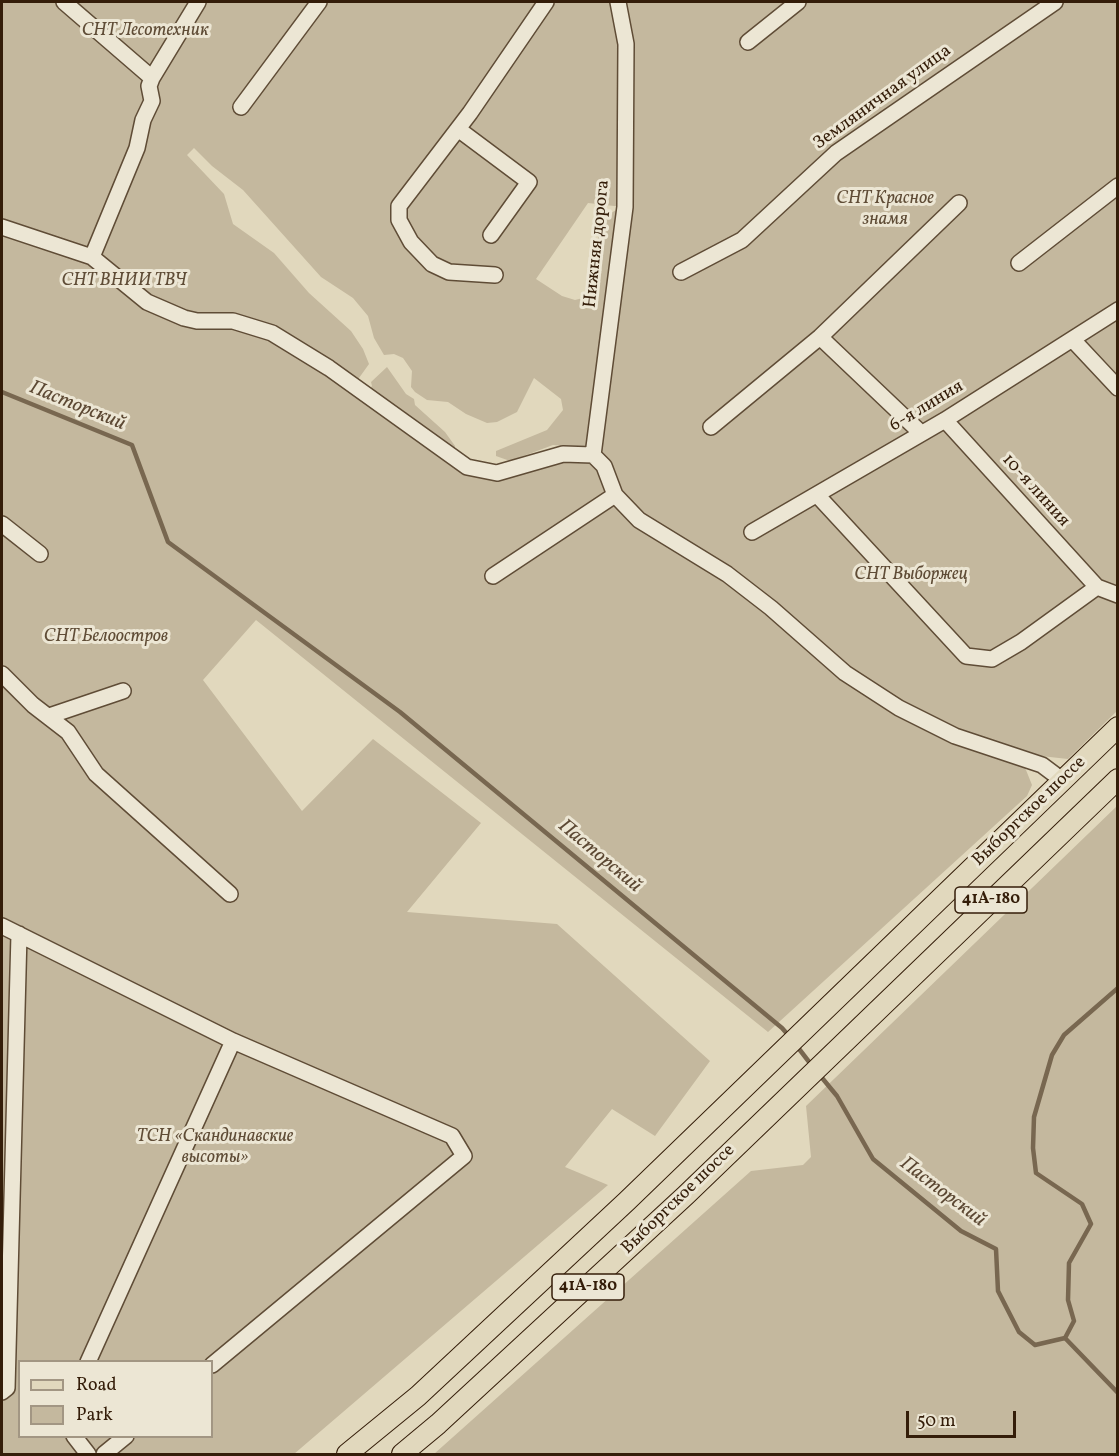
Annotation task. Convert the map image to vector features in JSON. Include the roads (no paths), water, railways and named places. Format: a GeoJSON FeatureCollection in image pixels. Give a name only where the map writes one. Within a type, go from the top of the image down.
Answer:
{"type":"FeatureCollection","features":[{"type":"Feature","properties":{"kind":"main road","name":"Выборгское шоссе"},"geometry":{"type":"LineString","coordinates":[[347,1455],[418,1395],[681,1148],[1118,727]]}},
{"type":"Feature","properties":{"kind":"main road","name":"Выборгское шоссе"},"geometry":{"type":"LineString","coordinates":[[402,1455],[592,1282],[1118,779]]}},
{"type":"Feature","properties":{"kind":"street"},"geometry":{"type":"LineString","coordinates":[[64,2],[152,78]]}},
{"type":"Feature","properties":{"kind":"street"},"geometry":{"type":"LineString","coordinates":[[92,256],[137,148],[143,120],[152,101],[149,86],[152,78],[198,2]]}},
{"type":"Feature","properties":{"kind":"street"},"geometry":{"type":"LineString","coordinates":[[241,107],[319,2]]}},
{"type":"Feature","properties":{"kind":"street"},"geometry":{"type":"LineString","coordinates":[[495,275],[448,272],[432,264],[416,249],[399,220],[399,206],[402,199],[458,129],[546,2]]}},
{"type":"Feature","properties":{"kind":"street","name":"Нижняя дорога"},"geometry":{"type":"LineString","coordinates":[[593,455],[625,207],[626,44],[618,2]]}},
{"type":"Feature","properties":{"kind":"street"},"geometry":{"type":"LineString","coordinates":[[747,42],[798,2]]}},
{"type":"Feature","properties":{"kind":"street","name":"Земляничная улица"},"geometry":{"type":"LineString","coordinates":[[681,272],[742,240],[836,153],[1055,2]]}},
{"type":"Feature","properties":{"kind":"street"},"geometry":{"type":"LineString","coordinates":[[458,129],[529,182],[491,235]]}},
{"type":"Feature","properties":{"kind":"street"},"geometry":{"type":"LineString","coordinates":[[1019,263],[1118,186]]}},
{"type":"Feature","properties":{"kind":"street"},"geometry":{"type":"LineString","coordinates":[[711,427],[820,337],[959,203]]}},
{"type":"Feature","properties":{"kind":"street"},"geometry":{"type":"LineString","coordinates":[[2,227],[92,256],[147,302],[167,311],[197,321],[233,321],[272,333],[329,368],[467,467],[497,473],[553,456],[593,455],[604,466],[615,495],[650,529],[712,564],[771,608],[826,660],[863,686],[899,708],[955,736],[1042,765],[1062,780]]}},
{"type":"Feature","properties":{"kind":"street","name":"6-я линия"},"geometry":{"type":"LineString","coordinates":[[752,532],[818,496],[945,420],[1118,310]]}},
{"type":"Feature","properties":{"kind":"street"},"geometry":{"type":"LineString","coordinates":[[820,337],[921,433]]}},
{"type":"Feature","properties":{"kind":"street"},"geometry":{"type":"LineString","coordinates":[[1073,340],[1118,388]]}},
{"type":"Feature","properties":{"kind":"street","name":"10-я линия"},"geometry":{"type":"LineString","coordinates":[[945,420],[1097,587]]}},
{"type":"Feature","properties":{"kind":"street"},"geometry":{"type":"LineString","coordinates":[[493,576],[615,495]]}},
{"type":"Feature","properties":{"kind":"street"},"geometry":{"type":"LineString","coordinates":[[818,496],[966,656],[992,659],[1021,642],[1097,587],[1118,595]]}},
{"type":"Feature","properties":{"kind":"street"},"geometry":{"type":"LineString","coordinates":[[2,526],[40,554]]}},
{"type":"Feature","properties":{"kind":"street"},"geometry":{"type":"LineString","coordinates":[[2,674],[33,705],[68,732],[96,774],[230,894]]}},
{"type":"Feature","properties":{"kind":"street"},"geometry":{"type":"LineString","coordinates":[[49,716],[123,691]]}},
{"type":"Feature","properties":{"kind":"street"},"geometry":{"type":"LineString","coordinates":[[2,926],[233,1041],[452,1136],[464,1156],[213,1364]]}},
{"type":"Feature","properties":{"kind":"street"},"geometry":{"type":"LineString","coordinates":[[2,1392],[7,1388],[19,934]]}},
{"type":"Feature","properties":{"kind":"street"},"geometry":{"type":"LineString","coordinates":[[89,1360],[233,1041]]}},
{"type":"Feature","properties":{"kind":"street"},"geometry":{"type":"LineString","coordinates":[[75,1438],[88,1455]]}},
{"type":"Feature","properties":{"kind":"street"},"geometry":{"type":"LineString","coordinates":[[104,1455],[125,1438]]}},
{"type":"Feature","properties":{"kind":"waterway","name":"Пасторский"},"geometry":{"type":"LineString","coordinates":[[2,392],[132,445],[168,542],[400,712],[789,1036]]}},
{"type":"Feature","properties":{"kind":"waterway"},"geometry":{"type":"LineString","coordinates":[[1065,1338],[1074,1321],[1068,1300],[1069,1263],[1091,1224],[1082,1204],[1036,1173],[1033,1148],[1034,1117],[1052,1055],[1064,1035],[1118,988]]}},
{"type":"Feature","properties":{"kind":"waterway","name":"Пасторский"},"geometry":{"type":"LineString","coordinates":[[796,1045],[813,1067]]}},
{"type":"Feature","properties":{"kind":"waterway","name":"Пасторский"},"geometry":{"type":"LineString","coordinates":[[818,1073],[837,1096],[873,1159],[961,1231],[996,1249],[998,1291],[1019,1332],[1035,1345],[1065,1338],[1118,1393]]}},
{"type":"Feature","properties":{"kind":"park label","name":"СНТ Лесотехник"},"geometry":{"type":"Point","coordinates":[145,32]}},
{"type":"Feature","properties":{"kind":"park label","name":"СНТ Красное знамя"},"geometry":{"type":"Point","coordinates":[885,210]}},
{"type":"Feature","properties":{"kind":"park label","name":"СНТ ВНИИ ТВЧ"},"geometry":{"type":"Point","coordinates":[124,282]}},
{"type":"Feature","properties":{"kind":"park label","name":"СНТ Выборжец"},"geometry":{"type":"Point","coordinates":[911,576]}},
{"type":"Feature","properties":{"kind":"park label","name":"СНТ Белоостров"},"geometry":{"type":"Point","coordinates":[106,638]}},
{"type":"Feature","properties":{"kind":"park label","name":"ТСН «Скандинавские высоты»"},"geometry":{"type":"Point","coordinates":[215,1148]}}]}
